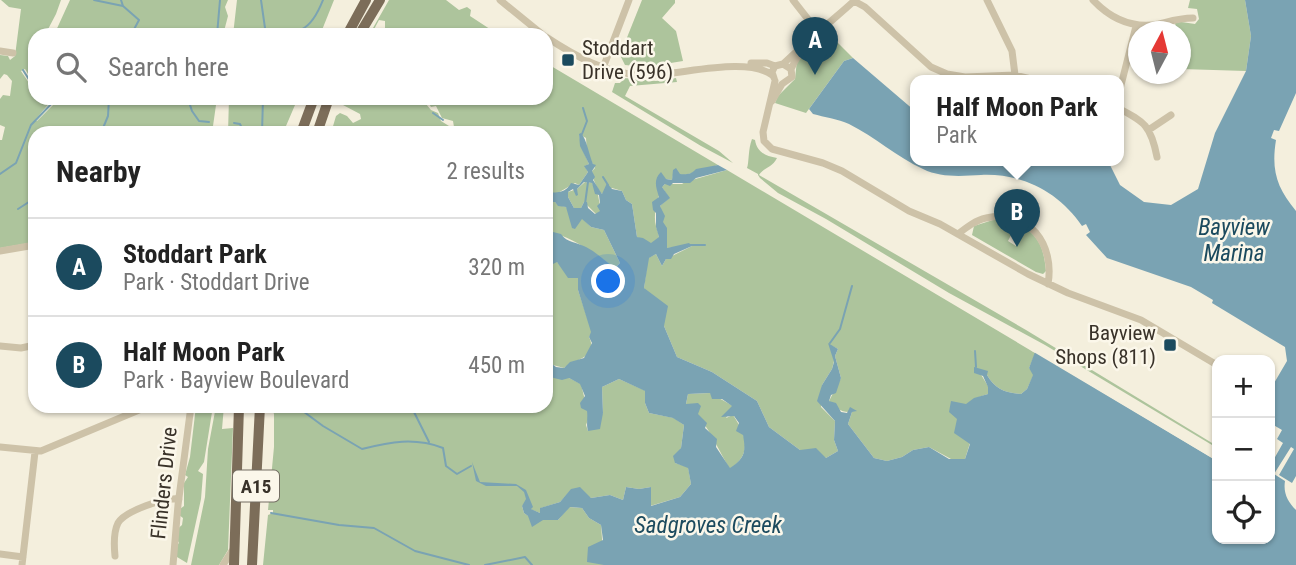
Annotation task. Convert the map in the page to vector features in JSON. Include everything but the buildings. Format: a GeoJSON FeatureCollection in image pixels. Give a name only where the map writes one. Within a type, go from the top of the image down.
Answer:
{"type":"FeatureCollection","features":[{"type":"Feature","properties":{"kind":"main road"},"geometry":{"type":"LineString","coordinates":[[350,28],[366,0]]}},
{"type":"Feature","properties":{"kind":"main road"},"geometry":{"type":"LineString","coordinates":[[363,28],[380,0]]}},
{"type":"Feature","properties":{"kind":"main road"},"geometry":{"type":"LineString","coordinates":[[303,126],[311,105]]}},
{"type":"Feature","properties":{"kind":"main road"},"geometry":{"type":"LineString","coordinates":[[319,126],[327,105]]}},
{"type":"Feature","properties":{"kind":"main road","name":"A15"},"geometry":{"type":"LineString","coordinates":[[234,565],[239,413]]}},
{"type":"Feature","properties":{"kind":"main road","name":"A15"},"geometry":{"type":"LineString","coordinates":[[252,565],[260,413]]}},
{"type":"Feature","properties":{"kind":"street"},"geometry":{"type":"LineString","coordinates":[[498,0],[535,28]]}},
{"type":"Feature","properties":{"kind":"street"},"geometry":{"type":"LineString","coordinates":[[603,68],[629,0]]}},
{"type":"Feature","properties":{"kind":"street"},"geometry":{"type":"LineString","coordinates":[[793,0],[818,32]]}},
{"type":"Feature","properties":{"kind":"street"},"geometry":{"type":"LineString","coordinates":[[953,75],[931,67],[855,0],[818,32],[778,74],[763,136],[772,149],[833,166],[909,211],[958,234],[1048,284],[1141,320],[1212,362]]}},
{"type":"Feature","properties":{"kind":"street"},"geometry":{"type":"LineString","coordinates":[[987,0],[1012,51],[1015,75]]}},
{"type":"Feature","properties":{"kind":"street"},"geometry":{"type":"LineString","coordinates":[[1093,0],[1103,11],[1128,23]]}},
{"type":"Feature","properties":{"kind":"street"},"geometry":{"type":"LineString","coordinates":[[1167,21],[1193,18]]}},
{"type":"Feature","properties":{"kind":"street"},"geometry":{"type":"LineString","coordinates":[[553,41],[583,60],[623,74],[648,76],[761,67],[789,81],[791,69],[807,45]]}},
{"type":"Feature","properties":{"kind":"street"},"geometry":{"type":"LineString","coordinates":[[0,51],[13,53]]}},
{"type":"Feature","properties":{"kind":"street"},"geometry":{"type":"LineString","coordinates":[[1124,75],[1128,58]]}},
{"type":"Feature","properties":{"kind":"street"},"geometry":{"type":"LineString","coordinates":[[778,74],[791,69]]}},
{"type":"Feature","properties":{"kind":"street"},"geometry":{"type":"LineString","coordinates":[[1124,111],[1150,129],[1157,157]]}},
{"type":"Feature","properties":{"kind":"street"},"geometry":{"type":"LineString","coordinates":[[1150,129],[1171,115]]}},
{"type":"Feature","properties":{"kind":"street"},"geometry":{"type":"LineString","coordinates":[[958,234],[974,223],[990,217],[1007,217],[1028,225],[1040,236],[1048,252],[1051,266],[1048,284]]}},
{"type":"Feature","properties":{"kind":"street"},"geometry":{"type":"LineString","coordinates":[[0,251],[28,246]]}},
{"type":"Feature","properties":{"kind":"street"},"geometry":{"type":"LineString","coordinates":[[0,346],[28,346]]}},
{"type":"Feature","properties":{"kind":"street"},"geometry":{"type":"LineString","coordinates":[[0,447],[35,452],[132,413]]}},
{"type":"Feature","properties":{"kind":"street","name":"Flinders Drive"},"geometry":{"type":"LineString","coordinates":[[173,565],[190,413]]}},
{"type":"Feature","properties":{"kind":"street"},"geometry":{"type":"LineString","coordinates":[[0,554],[23,561],[35,452]]}},
{"type":"Feature","properties":{"kind":"street"},"geometry":{"type":"LineString","coordinates":[[115,556],[115,533],[122,518],[164,498],[179,499]]}},
{"type":"Feature","properties":{"kind":"street"},"geometry":{"type":"LineString","coordinates":[[223,565],[235,545]]}},
{"type":"Feature","properties":{"kind":"green space"},"geometry":{"type":"Polygon","coordinates":[[[1,0],[61,0],[49,28],[28,28],[28,74],[25,69],[21,71],[28,82],[28,105],[48,105],[35,120],[37,121],[53,105],[216,105],[213,126],[28,126],[28,243],[0,248],[0,140],[5,127],[0,125],[0,99],[3,95],[10,96],[12,81],[4,74],[0,79],[0,55],[8,56],[10,60],[15,56],[21,9],[9,7],[1,0]]]}},
{"type":"Feature","properties":{"kind":"green space"},"geometry":{"type":"Polygon","coordinates":[[[70,0],[228,0],[225,7],[228,16],[225,28],[57,28],[70,0]]]}},
{"type":"Feature","properties":{"kind":"green space"},"geometry":{"type":"Polygon","coordinates":[[[237,0],[334,0],[323,28],[234,28],[237,0]]]}},
{"type":"Feature","properties":{"kind":"green space"},"geometry":{"type":"Polygon","coordinates":[[[389,0],[446,0],[459,10],[467,7],[471,10],[470,16],[488,28],[385,28],[385,21],[379,20],[373,28],[389,0]]]}},
{"type":"Feature","properties":{"kind":"green space"},"geometry":{"type":"Polygon","coordinates":[[[642,0],[675,0],[662,18],[676,31],[683,61],[646,67],[625,65],[620,55],[642,0]]]}},
{"type":"Feature","properties":{"kind":"green space"},"geometry":{"type":"Polygon","coordinates":[[[1190,0],[1245,0],[1251,36],[1246,71],[1191,69],[1191,23],[1195,24],[1199,19],[1197,9],[1188,8],[1190,0]]]}},
{"type":"Feature","properties":{"kind":"green space"},"geometry":{"type":"Polygon","coordinates":[[[827,32],[853,58],[844,61],[806,113],[775,103],[778,96],[795,79],[797,60],[814,41],[827,32]]]}},
{"type":"Feature","properties":{"kind":"green space"},"geometry":{"type":"Polygon","coordinates":[[[553,67],[718,165],[685,175],[673,175],[672,180],[666,179],[655,214],[659,238],[651,244],[637,237],[632,204],[626,200],[622,191],[612,188],[602,194],[598,189],[592,174],[595,168],[587,153],[586,138],[579,134],[589,164],[585,166],[588,172],[579,185],[575,183],[553,194],[553,126],[454,126],[453,121],[442,118],[436,106],[430,105],[553,105],[553,67]]]}},
{"type":"Feature","properties":{"kind":"green space"},"geometry":{"type":"Polygon","coordinates":[[[624,78],[656,81],[676,78],[677,82],[630,86],[625,96],[719,151],[733,163],[612,92],[615,83],[620,83],[624,78]]]}},
{"type":"Feature","properties":{"kind":"green space"},"geometry":{"type":"Polygon","coordinates":[[[229,105],[295,105],[286,126],[228,126],[229,105]]]}},
{"type":"Feature","properties":{"kind":"green space"},"geometry":{"type":"Polygon","coordinates":[[[343,105],[427,105],[449,126],[333,126],[336,116],[340,113],[353,123],[361,119],[360,114],[343,105]]]}},
{"type":"Feature","properties":{"kind":"green space"},"geometry":{"type":"Polygon","coordinates":[[[752,139],[755,140],[762,153],[777,158],[759,175],[1026,330],[1212,445],[1045,345],[949,293],[778,193],[760,178],[758,174],[747,168],[752,139]]]}},
{"type":"Feature","properties":{"kind":"green space"},"geometry":{"type":"Polygon","coordinates":[[[727,170],[1212,458],[1035,354],[1029,368],[1034,374],[1027,389],[1021,394],[1001,389],[993,384],[987,375],[980,373],[988,386],[988,394],[970,402],[957,418],[970,443],[965,459],[951,459],[929,447],[913,450],[902,457],[887,461],[874,458],[848,424],[852,412],[856,411],[841,410],[829,401],[841,378],[835,356],[838,349],[832,346],[834,361],[822,385],[821,407],[835,421],[834,440],[838,451],[826,458],[800,450],[769,427],[757,401],[712,372],[677,357],[644,288],[648,258],[656,254],[662,266],[666,259],[692,246],[667,248],[660,206],[669,198],[662,187],[665,184],[685,182],[727,170]]]}},
{"type":"Feature","properties":{"kind":"green space"},"geometry":{"type":"Polygon","coordinates":[[[585,182],[592,183],[598,195],[601,211],[596,214],[584,202],[581,208],[574,208],[568,197],[568,192],[585,182]]]}},
{"type":"Feature","properties":{"kind":"green space"},"geometry":{"type":"Polygon","coordinates":[[[553,202],[566,207],[577,224],[582,218],[591,227],[604,230],[620,263],[615,268],[591,251],[553,234],[553,202]]]}},
{"type":"Feature","properties":{"kind":"green space"},"geometry":{"type":"Polygon","coordinates":[[[996,219],[1017,223],[1008,241],[1016,246],[1027,229],[1036,238],[1044,259],[1046,271],[1043,274],[972,235],[974,226],[996,219]]]}},
{"type":"Feature","properties":{"kind":"green space"},"geometry":{"type":"Polygon","coordinates":[[[553,261],[578,277],[578,290],[592,332],[588,354],[564,368],[553,365],[553,261]]]}},
{"type":"Feature","properties":{"kind":"green space"},"geometry":{"type":"Polygon","coordinates":[[[553,377],[569,378],[581,384],[589,417],[586,425],[588,431],[603,413],[602,387],[619,379],[646,391],[645,403],[649,413],[674,418],[684,425],[681,448],[675,463],[688,467],[691,484],[680,497],[650,506],[651,487],[626,487],[623,500],[610,495],[591,498],[571,490],[560,502],[541,508],[540,513],[525,504],[522,506],[528,516],[545,520],[558,520],[569,507],[582,508],[589,518],[601,525],[604,565],[263,565],[268,515],[273,513],[273,510],[268,510],[274,414],[553,413],[553,377]]]}},
{"type":"Feature","properties":{"kind":"green space"},"geometry":{"type":"Polygon","coordinates":[[[710,393],[733,406],[726,418],[733,415],[744,437],[742,457],[730,469],[705,426],[686,404],[688,394],[710,393]]]}},
{"type":"Feature","properties":{"kind":"green space"},"geometry":{"type":"Polygon","coordinates":[[[195,413],[212,413],[204,462],[198,471],[203,474],[201,499],[187,563],[177,557],[175,547],[179,543],[177,531],[182,525],[183,518],[179,515],[184,506],[184,483],[188,477],[185,475],[195,413]]]}},
{"type":"Feature","properties":{"kind":"green space"},"geometry":{"type":"Polygon","coordinates":[[[215,413],[223,413],[222,429],[233,428],[228,550],[219,565],[191,565],[205,497],[208,449],[215,413]]]}},
{"type":"Feature","properties":{"kind":"water","name":"Bayview Marina"},"geometry":{"type":"Polygon","coordinates":[[[1245,0],[1296,0],[1296,93],[1279,131],[1274,130],[1271,138],[1276,140],[1274,161],[1280,187],[1296,211],[1296,476],[1292,483],[1279,475],[1294,449],[1291,447],[1275,472],[1275,457],[1283,443],[1277,439],[1282,430],[1275,426],[1275,381],[1287,361],[1285,347],[1212,303],[1213,300],[1191,287],[1107,258],[1086,235],[1090,232],[1086,224],[1082,226],[1062,203],[1038,187],[1011,177],[952,176],[930,172],[917,166],[1110,166],[1120,185],[1144,202],[1171,205],[1198,189],[1215,133],[1246,71],[1251,36],[1245,0]]]}},
{"type":"Feature","properties":{"kind":"water"},"geometry":{"type":"Polygon","coordinates":[[[853,58],[910,107],[910,162],[849,124],[813,114],[809,109],[844,61],[853,58]]]}},
{"type":"Feature","properties":{"kind":"water","name":"Sadgroves Creek"},"geometry":{"type":"Polygon","coordinates":[[[581,133],[593,164],[596,165],[592,171],[595,177],[593,180],[602,194],[607,183],[612,189],[622,191],[626,200],[632,204],[637,237],[651,243],[659,237],[652,202],[659,197],[656,181],[661,172],[666,179],[672,180],[673,170],[676,168],[680,174],[718,165],[727,170],[696,178],[690,183],[673,183],[670,186],[665,184],[662,187],[670,198],[660,206],[667,228],[667,248],[689,243],[692,246],[674,254],[671,259],[666,259],[662,266],[656,254],[649,258],[644,288],[668,306],[664,326],[677,357],[712,372],[757,401],[769,427],[800,450],[816,448],[826,458],[838,451],[834,440],[835,421],[817,401],[834,362],[828,343],[838,349],[835,356],[841,378],[836,393],[831,395],[829,401],[836,403],[841,412],[847,413],[850,407],[857,411],[852,412],[848,424],[874,458],[887,461],[902,457],[913,450],[929,447],[949,459],[965,459],[970,444],[954,433],[957,419],[949,412],[951,401],[966,404],[974,398],[988,394],[983,376],[974,373],[974,367],[988,371],[990,380],[1001,389],[1021,394],[1027,389],[1033,375],[1029,368],[1035,352],[1212,458],[1212,544],[1275,544],[1275,475],[1285,481],[1287,497],[1296,510],[1296,565],[604,565],[587,562],[588,547],[603,540],[601,525],[589,518],[582,508],[570,507],[558,520],[543,520],[532,527],[522,506],[526,499],[524,492],[517,486],[486,486],[476,481],[472,462],[480,482],[516,484],[526,490],[533,507],[531,509],[540,513],[540,508],[560,502],[571,489],[580,487],[591,498],[610,495],[623,500],[626,487],[651,487],[651,506],[680,497],[691,484],[688,468],[675,463],[673,456],[681,448],[684,425],[673,418],[649,413],[645,403],[645,391],[619,379],[602,387],[603,413],[600,429],[588,431],[587,411],[581,408],[580,403],[585,396],[580,384],[569,378],[562,380],[553,378],[553,365],[564,368],[570,362],[584,358],[592,343],[578,290],[578,278],[568,278],[557,262],[553,264],[553,232],[590,249],[615,268],[620,263],[604,230],[591,227],[582,219],[575,229],[572,228],[566,207],[553,202],[553,192],[563,191],[571,183],[579,185],[588,172],[584,166],[589,164],[580,146],[581,133]],[[584,182],[577,189],[578,195],[576,196],[573,189],[568,192],[568,197],[574,208],[581,208],[584,202],[587,202],[588,208],[595,214],[600,211],[597,206],[600,203],[599,195],[595,194],[592,183],[584,182]],[[710,393],[688,394],[686,404],[698,403],[701,406],[698,414],[707,423],[705,428],[717,439],[716,447],[730,468],[743,454],[743,435],[736,431],[739,423],[734,416],[721,417],[732,406],[722,399],[712,399],[710,393]]]}},
{"type":"Feature","properties":{"kind":"pier"},"geometry":{"type":"Polygon","coordinates":[[[1034,349],[1212,454],[1212,458],[1032,351],[1034,349]]]}},
{"type":"Feature","properties":{"kind":"waterway"},"geometry":{"type":"LineString","coordinates":[[94,0],[123,6]]}},
{"type":"Feature","properties":{"kind":"waterway"},"geometry":{"type":"LineString","coordinates":[[121,0],[123,6],[139,20],[135,28]]}},
{"type":"Feature","properties":{"kind":"waterway"},"geometry":{"type":"LineString","coordinates":[[218,28],[220,0]]}},
{"type":"Feature","properties":{"kind":"waterway"},"geometry":{"type":"LineString","coordinates":[[261,0],[265,28]]}},
{"type":"Feature","properties":{"kind":"waterway"},"geometry":{"type":"LineString","coordinates":[[304,28],[313,19],[323,0]]}},
{"type":"Feature","properties":{"kind":"waterway"},"geometry":{"type":"LineString","coordinates":[[23,70],[28,78]]}},
{"type":"Feature","properties":{"kind":"waterway"},"geometry":{"type":"LineString","coordinates":[[31,126],[50,105]]}},
{"type":"Feature","properties":{"kind":"waterway"},"geometry":{"type":"LineString","coordinates":[[104,126],[109,105]]}},
{"type":"Feature","properties":{"kind":"waterway"},"geometry":{"type":"LineString","coordinates":[[190,105],[199,121],[209,122]]}},
{"type":"Feature","properties":{"kind":"waterway"},"geometry":{"type":"LineString","coordinates":[[262,126],[263,105]]}},
{"type":"Feature","properties":{"kind":"waterway"},"geometry":{"type":"LineString","coordinates":[[582,134],[587,121],[583,108]]}},
{"type":"Feature","properties":{"kind":"waterway"},"geometry":{"type":"LineString","coordinates":[[433,113],[443,120]]}},
{"type":"Feature","properties":{"kind":"waterway"},"geometry":{"type":"LineString","coordinates":[[234,123],[241,126]]}},
{"type":"Feature","properties":{"kind":"waterway"},"geometry":{"type":"LineString","coordinates":[[0,174],[16,163],[28,133]]}},
{"type":"Feature","properties":{"kind":"waterway"},"geometry":{"type":"LineString","coordinates":[[603,177],[608,185]]}},
{"type":"Feature","properties":{"kind":"waterway"},"geometry":{"type":"LineString","coordinates":[[585,204],[588,182]]}},
{"type":"Feature","properties":{"kind":"waterway"},"geometry":{"type":"LineString","coordinates":[[18,209],[28,203]]}},
{"type":"Feature","properties":{"kind":"waterway"},"geometry":{"type":"LineString","coordinates":[[689,245],[705,245]]}},
{"type":"Feature","properties":{"kind":"waterway"},"geometry":{"type":"LineString","coordinates":[[830,343],[840,329],[852,286]]}},
{"type":"Feature","properties":{"kind":"waterway"},"geometry":{"type":"LineString","coordinates":[[975,351],[976,367]]}},
{"type":"Feature","properties":{"kind":"waterway"},"geometry":{"type":"LineString","coordinates":[[305,413],[362,449],[392,443],[422,443],[443,448],[446,466],[457,474],[471,466]]}},
{"type":"Feature","properties":{"kind":"waterway"},"geometry":{"type":"LineString","coordinates":[[414,413],[429,442]]}},
{"type":"Feature","properties":{"kind":"waterway"},"geometry":{"type":"LineString","coordinates":[[271,513],[374,528],[415,551],[469,565]]}},
{"type":"Feature","properties":{"kind":"waterway"},"geometry":{"type":"LineString","coordinates":[[485,565],[525,557],[532,565]]}},
{"type":"Feature","properties":{"kind":"place","name":"Stoddart Drive (596)"},"geometry":{"type":"Point","coordinates":[568,60]}},
{"type":"Feature","properties":{"kind":"place","name":"Stoddart Park"},"geometry":{"type":"Point","coordinates":[815,75]}},
{"type":"Feature","properties":{"kind":"place","name":"Half Moon Park"},"geometry":{"type":"Point","coordinates":[1017,247]}},
{"type":"Feature","properties":{"kind":"place","name":"Bayview Shops (811)"},"geometry":{"type":"Point","coordinates":[1170,345]}}]}
